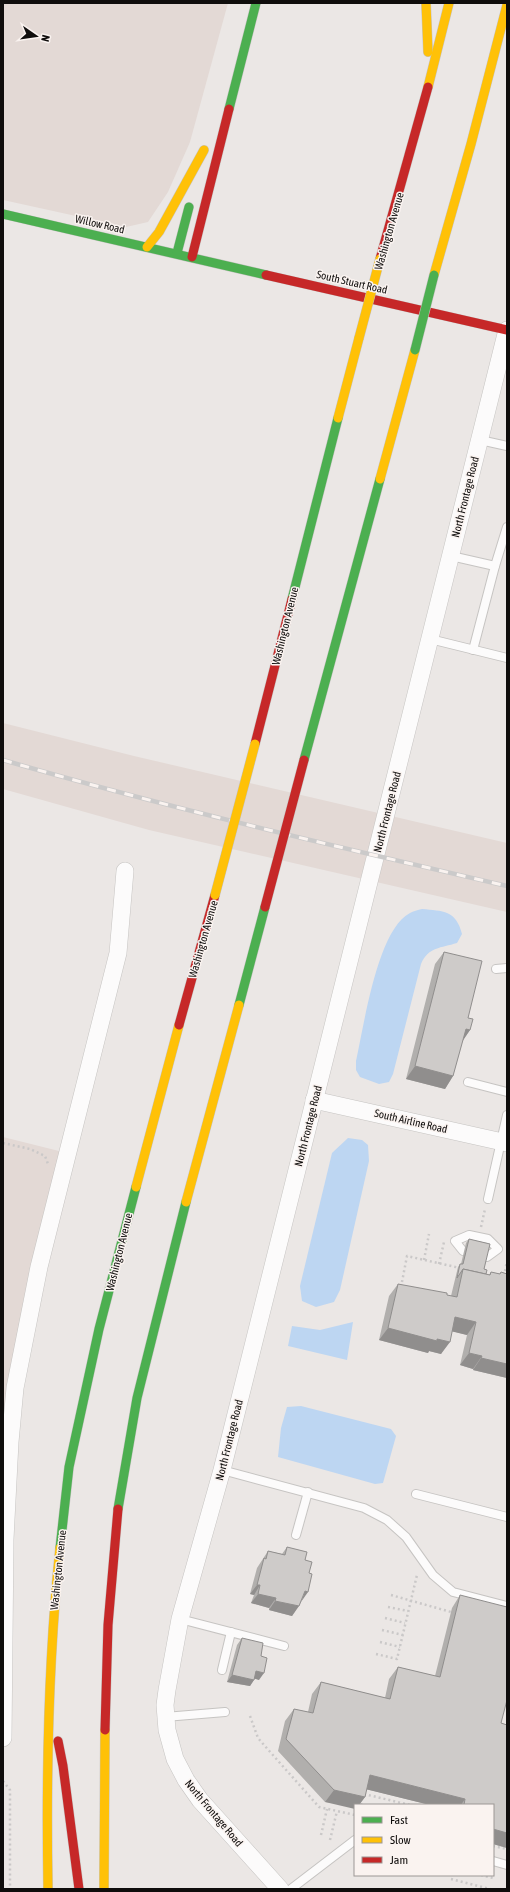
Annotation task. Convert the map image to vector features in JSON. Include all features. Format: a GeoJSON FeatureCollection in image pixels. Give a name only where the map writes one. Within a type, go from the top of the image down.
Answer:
{"type":"FeatureCollection","features":[{"type":"Feature","properties":{"kind":"main road"},"geometry":{"type":"LineString","coordinates":[[192,257],[256,3]]}},
{"type":"Feature","properties":{"kind":"main road"},"geometry":{"type":"LineString","coordinates":[[417,130],[428,50],[428,20],[426,3]]}},
{"type":"Feature","properties":{"kind":"main road","name":"Washington Avenue"},"geometry":{"type":"LineString","coordinates":[[48,1889],[50,1657],[69,1467],[101,1322],[158,1101],[215,895],[359,338],[417,130],[449,3]]}},
{"type":"Feature","properties":{"kind":"main road"},"geometry":{"type":"LineString","coordinates":[[104,1889],[105,1654],[114,1549],[124,1468],[140,1381],[160,1296],[266,907],[304,760],[434,275],[471,144],[507,5]]}},
{"type":"Feature","properties":{"kind":"main road"},"geometry":{"type":"LineString","coordinates":[[147,247],[159,232],[205,146],[177,254]]}},
{"type":"Feature","properties":{"kind":"main road","name":"Willow Road"},"geometry":{"type":"LineString","coordinates":[[3,214],[192,257]]}},
{"type":"Feature","properties":{"kind":"main road","name":"South Stuart Road"},"geometry":{"type":"LineString","coordinates":[[192,257],[507,330]]}},
{"type":"Feature","properties":{"kind":"main road"},"geometry":{"type":"LineString","coordinates":[[50,1698],[63,1766],[79,1889]]}},
{"type":"Feature","properties":{"kind":"street","name":"North Frontage Road"},"geometry":{"type":"LineString","coordinates":[[280,1889],[200,1800],[186,1780],[171,1747],[165,1717],[167,1690],[180,1618],[222,1470],[507,330]]}},
{"type":"Feature","properties":{"kind":"street"},"geometry":{"type":"LineString","coordinates":[[3,1738],[4,1539],[15,1388],[39,1267],[118,953],[125,871]]}},
{"type":"Feature","properties":{"kind":"street","name":"South Airline Road"},"geometry":{"type":"LineString","coordinates":[[314,1100],[504,1142]]}},
{"type":"Feature","properties":{"kind":"lane"},"geometry":{"type":"LineString","coordinates":[[480,440],[507,446]]}},
{"type":"Feature","properties":{"kind":"lane"},"geometry":{"type":"LineString","coordinates":[[474,650],[495,566],[507,527]]}},
{"type":"Feature","properties":{"kind":"lane"},"geometry":{"type":"LineString","coordinates":[[451,556],[495,566]]}},
{"type":"Feature","properties":{"kind":"lane"},"geometry":{"type":"LineString","coordinates":[[430,640],[507,658]]}},
{"type":"Feature","properties":{"kind":"lane"},"geometry":{"type":"LineString","coordinates":[[496,969],[507,968]]}},
{"type":"Feature","properties":{"kind":"lane"},"geometry":{"type":"LineString","coordinates":[[468,1082],[507,1092]]}},
{"type":"Feature","properties":{"kind":"lane"},"geometry":{"type":"LineString","coordinates":[[488,1199],[504,1142],[507,1115]]}},
{"type":"Feature","properties":{"kind":"lane"},"geometry":{"type":"LineString","coordinates":[[469,1235],[479,1237],[488,1239],[498,1249],[487,1257],[463,1251],[455,1241],[469,1235]]}},
{"type":"Feature","properties":{"kind":"lane"},"geometry":{"type":"LineString","coordinates":[[222,1470],[364,1508],[387,1520],[406,1538],[433,1575],[453,1592],[507,1606]]}},
{"type":"Feature","properties":{"kind":"lane"},"geometry":{"type":"LineString","coordinates":[[296,1535],[308,1492]]}},
{"type":"Feature","properties":{"kind":"lane"},"geometry":{"type":"LineString","coordinates":[[416,1494],[507,1517]]}},
{"type":"Feature","properties":{"kind":"lane"},"geometry":{"type":"LineString","coordinates":[[180,1618],[284,1646]]}},
{"type":"Feature","properties":{"kind":"lane"},"geometry":{"type":"LineString","coordinates":[[222,1670],[231,1632]]}},
{"type":"Feature","properties":{"kind":"lane"},"geometry":{"type":"LineString","coordinates":[[165,1717],[225,1712]]}},
{"type":"Feature","properties":{"kind":"lane"},"geometry":{"type":"LineString","coordinates":[[291,1889],[354,1841]]}},
{"type":"Feature","properties":{"kind":"lane"},"geometry":{"type":"LineString","coordinates":[[494,1861],[507,1865]]}},
{"type":"Feature","properties":{"kind":"path"},"geometry":{"type":"LineString","coordinates":[[479,1237],[488,1199]]}},
{"type":"Feature","properties":{"kind":"path"},"geometry":{"type":"LineString","coordinates":[[424,1260],[429,1234]]}},
{"type":"Feature","properties":{"kind":"path"},"geometry":{"type":"LineString","coordinates":[[439,1264],[444,1238]]}},
{"type":"Feature","properties":{"kind":"path"},"geometry":{"type":"LineString","coordinates":[[400,1291],[408,1256],[461,1268]]}},
{"type":"Feature","properties":{"kind":"path"},"geometry":{"type":"LineString","coordinates":[[507,1261],[503,1278],[507,1279]]}},
{"type":"Feature","properties":{"kind":"path"},"geometry":{"type":"LineString","coordinates":[[376,1654],[397,1659],[417,1575]]}},
{"type":"Feature","properties":{"kind":"path"},"geometry":{"type":"LineString","coordinates":[[391,1595],[451,1612]]}},
{"type":"Feature","properties":{"kind":"path"},"geometry":{"type":"LineString","coordinates":[[388,1607],[408,1611]]}},
{"type":"Feature","properties":{"kind":"path"},"geometry":{"type":"LineString","coordinates":[[385,1618],[405,1623]]}},
{"type":"Feature","properties":{"kind":"path"},"geometry":{"type":"LineString","coordinates":[[382,1630],[403,1635]]}},
{"type":"Feature","properties":{"kind":"path"},"geometry":{"type":"LineString","coordinates":[[380,1642],[400,1646]]}},
{"type":"Feature","properties":{"kind":"path"},"geometry":{"type":"LineString","coordinates":[[250,1716],[258,1738],[319,1807],[354,1815]]}},
{"type":"Feature","properties":{"kind":"path"},"geometry":{"type":"LineString","coordinates":[[3,1781],[10,1790],[10,1889]]}},
{"type":"Feature","properties":{"kind":"path"},"geometry":{"type":"LineString","coordinates":[[361,1804],[364,1794],[406,1804]]}},
{"type":"Feature","properties":{"kind":"path"},"geometry":{"type":"LineString","coordinates":[[321,1835],[327,1809]]}},
{"type":"Feature","properties":{"kind":"path"},"geometry":{"type":"LineString","coordinates":[[330,1840],[337,1811]]}},
{"type":"Feature","properties":{"kind":"path"},"geometry":{"type":"LineString","coordinates":[[494,1846],[507,1849]]}},
{"type":"Feature","properties":{"kind":"path"},"geometry":{"type":"LineString","coordinates":[[485,1876],[494,1878]]}},
{"type":"Feature","properties":{"kind":"path"},"geometry":{"type":"LineString","coordinates":[[451,1880],[490,1889]]}},
{"type":"Feature","properties":{"kind":"shaded area"},"geometry":{"type":"Polygon","coordinates":[[[3,3],[228,3],[190,142],[168,192],[148,222],[126,227],[3,200],[3,3]]]}},
{"type":"Feature","properties":{"kind":"shaded area"},"geometry":{"type":"Polygon","coordinates":[[[3,723],[134,756],[507,843],[507,912],[149,830],[3,789],[3,723]]]}},
{"type":"Feature","properties":{"kind":"shaded area"},"geometry":{"type":"Polygon","coordinates":[[[3,1137],[67,1153],[15,1388],[3,1738],[3,1137]]]}},
{"type":"Feature","properties":{"kind":"water"},"geometry":{"type":"Polygon","coordinates":[[[422,909],[448,913],[456,920],[462,934],[457,943],[431,951],[424,958],[421,964],[393,1074],[389,1082],[379,1084],[360,1077],[356,1070],[356,1061],[368,1003],[381,958],[389,938],[399,923],[410,913],[422,909]]]}},
{"type":"Feature","properties":{"kind":"water"},"geometry":{"type":"Polygon","coordinates":[[[348,1138],[362,1140],[368,1145],[369,1161],[340,1290],[334,1302],[316,1307],[302,1301],[300,1286],[332,1153],[348,1138]]]}},
{"type":"Feature","properties":{"kind":"water"},"geometry":{"type":"Polygon","coordinates":[[[353,1322],[347,1360],[288,1346],[292,1326],[320,1330],[353,1322]]]}},
{"type":"Feature","properties":{"kind":"water"},"geometry":{"type":"Polygon","coordinates":[[[301,1406],[391,1429],[396,1436],[383,1483],[375,1484],[278,1457],[281,1428],[287,1407],[301,1406]]]}},
{"type":"Feature","properties":{"kind":"building"},"geometry":{"type":"Polygon","coordinates":[[[444,952],[482,961],[468,1018],[473,1019],[470,1030],[466,1029],[453,1076],[415,1066],[444,952]]]}},
{"type":"Feature","properties":{"kind":"building"},"geometry":{"type":"Polygon","coordinates":[[[469,1239],[490,1244],[484,1269],[487,1270],[486,1274],[463,1269],[457,1278],[460,1264],[463,1264],[469,1239]]]}},
{"type":"Feature","properties":{"kind":"building"},"geometry":{"type":"Polygon","coordinates":[[[463,1269],[490,1275],[491,1272],[500,1274],[501,1272],[507,1274],[507,1364],[481,1358],[482,1356],[469,1353],[476,1322],[455,1317],[450,1342],[437,1339],[437,1341],[388,1328],[398,1284],[447,1293],[447,1295],[457,1297],[463,1269]]]}},
{"type":"Feature","properties":{"kind":"building"},"geometry":{"type":"Polygon","coordinates":[[[287,1547],[307,1552],[305,1560],[312,1562],[309,1573],[312,1574],[308,1592],[305,1591],[299,1606],[275,1601],[276,1598],[258,1594],[260,1585],[257,1585],[264,1558],[266,1559],[268,1551],[285,1555],[287,1547]]]}},
{"type":"Feature","properties":{"kind":"building"},"geometry":{"type":"Polygon","coordinates":[[[460,1595],[507,1607],[507,1700],[501,1723],[507,1725],[507,1833],[494,1829],[494,1804],[464,1804],[465,1799],[370,1775],[365,1797],[334,1790],[286,1739],[294,1709],[313,1713],[321,1682],[390,1699],[398,1667],[440,1677],[460,1595]]]}},
{"type":"Feature","properties":{"kind":"building"},"geometry":{"type":"Polygon","coordinates":[[[242,1638],[263,1643],[261,1656],[267,1658],[264,1673],[256,1671],[254,1680],[232,1675],[242,1638]]]}},
{"type":"Feature","properties":{"kind":"railway"},"geometry":{"type":"LineString","coordinates":[[3,760],[191,811],[507,886]]}},
{"type":"Feature","properties":{"kind":"traffic: fast"},"geometry":{"type":"LineString","coordinates":[[229,109],[256,3]]}},
{"type":"Feature","properties":{"kind":"traffic: fast"},"geometry":{"type":"LineString","coordinates":[[177,253],[189,207]]}},
{"type":"Feature","properties":{"kind":"traffic: fast"},"geometry":{"type":"LineString","coordinates":[[3,214],[266,275]]}},
{"type":"Feature","properties":{"kind":"traffic: fast"},"geometry":{"type":"LineString","coordinates":[[415,350],[434,275]]}},
{"type":"Feature","properties":{"kind":"traffic: fast"},"geometry":{"type":"LineString","coordinates":[[292,599],[338,418]]}},
{"type":"Feature","properties":{"kind":"traffic: fast"},"geometry":{"type":"LineString","coordinates":[[304,760],[380,479]]}},
{"type":"Feature","properties":{"kind":"traffic: fast"},"geometry":{"type":"LineString","coordinates":[[239,1005],[265,907]]}},
{"type":"Feature","properties":{"kind":"traffic: fast"},"geometry":{"type":"LineString","coordinates":[[60,1548],[69,1467],[99,1329],[136,1187]]}},
{"type":"Feature","properties":{"kind":"traffic: fast"},"geometry":{"type":"LineString","coordinates":[[118,1509],[137,1398],[186,1202]]}},
{"type":"Feature","properties":{"kind":"traffic: slow"},"geometry":{"type":"LineString","coordinates":[[426,3],[428,52]]}},
{"type":"Feature","properties":{"kind":"traffic: slow"},"geometry":{"type":"LineString","coordinates":[[428,87],[449,3]]}},
{"type":"Feature","properties":{"kind":"traffic: slow"},"geometry":{"type":"LineString","coordinates":[[434,275],[471,144],[507,5]]}},
{"type":"Feature","properties":{"kind":"traffic: slow"},"geometry":{"type":"LineString","coordinates":[[147,247],[159,232],[204,150]]}},
{"type":"Feature","properties":{"kind":"traffic: slow"},"geometry":{"type":"LineString","coordinates":[[359,338],[380,259]]}},
{"type":"Feature","properties":{"kind":"traffic: slow"},"geometry":{"type":"LineString","coordinates":[[338,418],[359,338]]}},
{"type":"Feature","properties":{"kind":"traffic: slow"},"geometry":{"type":"LineString","coordinates":[[380,479],[415,350]]}},
{"type":"Feature","properties":{"kind":"traffic: slow"},"geometry":{"type":"LineString","coordinates":[[215,895],[255,744]]}},
{"type":"Feature","properties":{"kind":"traffic: slow"},"geometry":{"type":"LineString","coordinates":[[186,1202],[239,1005]]}},
{"type":"Feature","properties":{"kind":"traffic: slow"},"geometry":{"type":"LineString","coordinates":[[136,1187],[179,1025]]}},
{"type":"Feature","properties":{"kind":"traffic: slow"},"geometry":{"type":"LineString","coordinates":[[48,1889],[47,1804],[50,1675],[60,1548]]}},
{"type":"Feature","properties":{"kind":"traffic: slow"},"geometry":{"type":"LineString","coordinates":[[104,1889],[105,1730]]}},
{"type":"Feature","properties":{"kind":"traffic: jam"},"geometry":{"type":"LineString","coordinates":[[380,259],[428,87]]}},
{"type":"Feature","properties":{"kind":"traffic: jam"},"geometry":{"type":"LineString","coordinates":[[192,257],[229,109]]}},
{"type":"Feature","properties":{"kind":"traffic: jam"},"geometry":{"type":"LineString","coordinates":[[266,275],[507,330]]}},
{"type":"Feature","properties":{"kind":"traffic: jam"},"geometry":{"type":"LineString","coordinates":[[255,744],[292,599]]}},
{"type":"Feature","properties":{"kind":"traffic: jam"},"geometry":{"type":"LineString","coordinates":[[265,907],[304,760]]}},
{"type":"Feature","properties":{"kind":"traffic: jam"},"geometry":{"type":"LineString","coordinates":[[179,1025],[215,895]]}},
{"type":"Feature","properties":{"kind":"traffic: jam"},"geometry":{"type":"LineString","coordinates":[[105,1730],[108,1625],[118,1509]]}},
{"type":"Feature","properties":{"kind":"traffic: jam"},"geometry":{"type":"LineString","coordinates":[[58,1741],[63,1766],[79,1889]]}}]}
